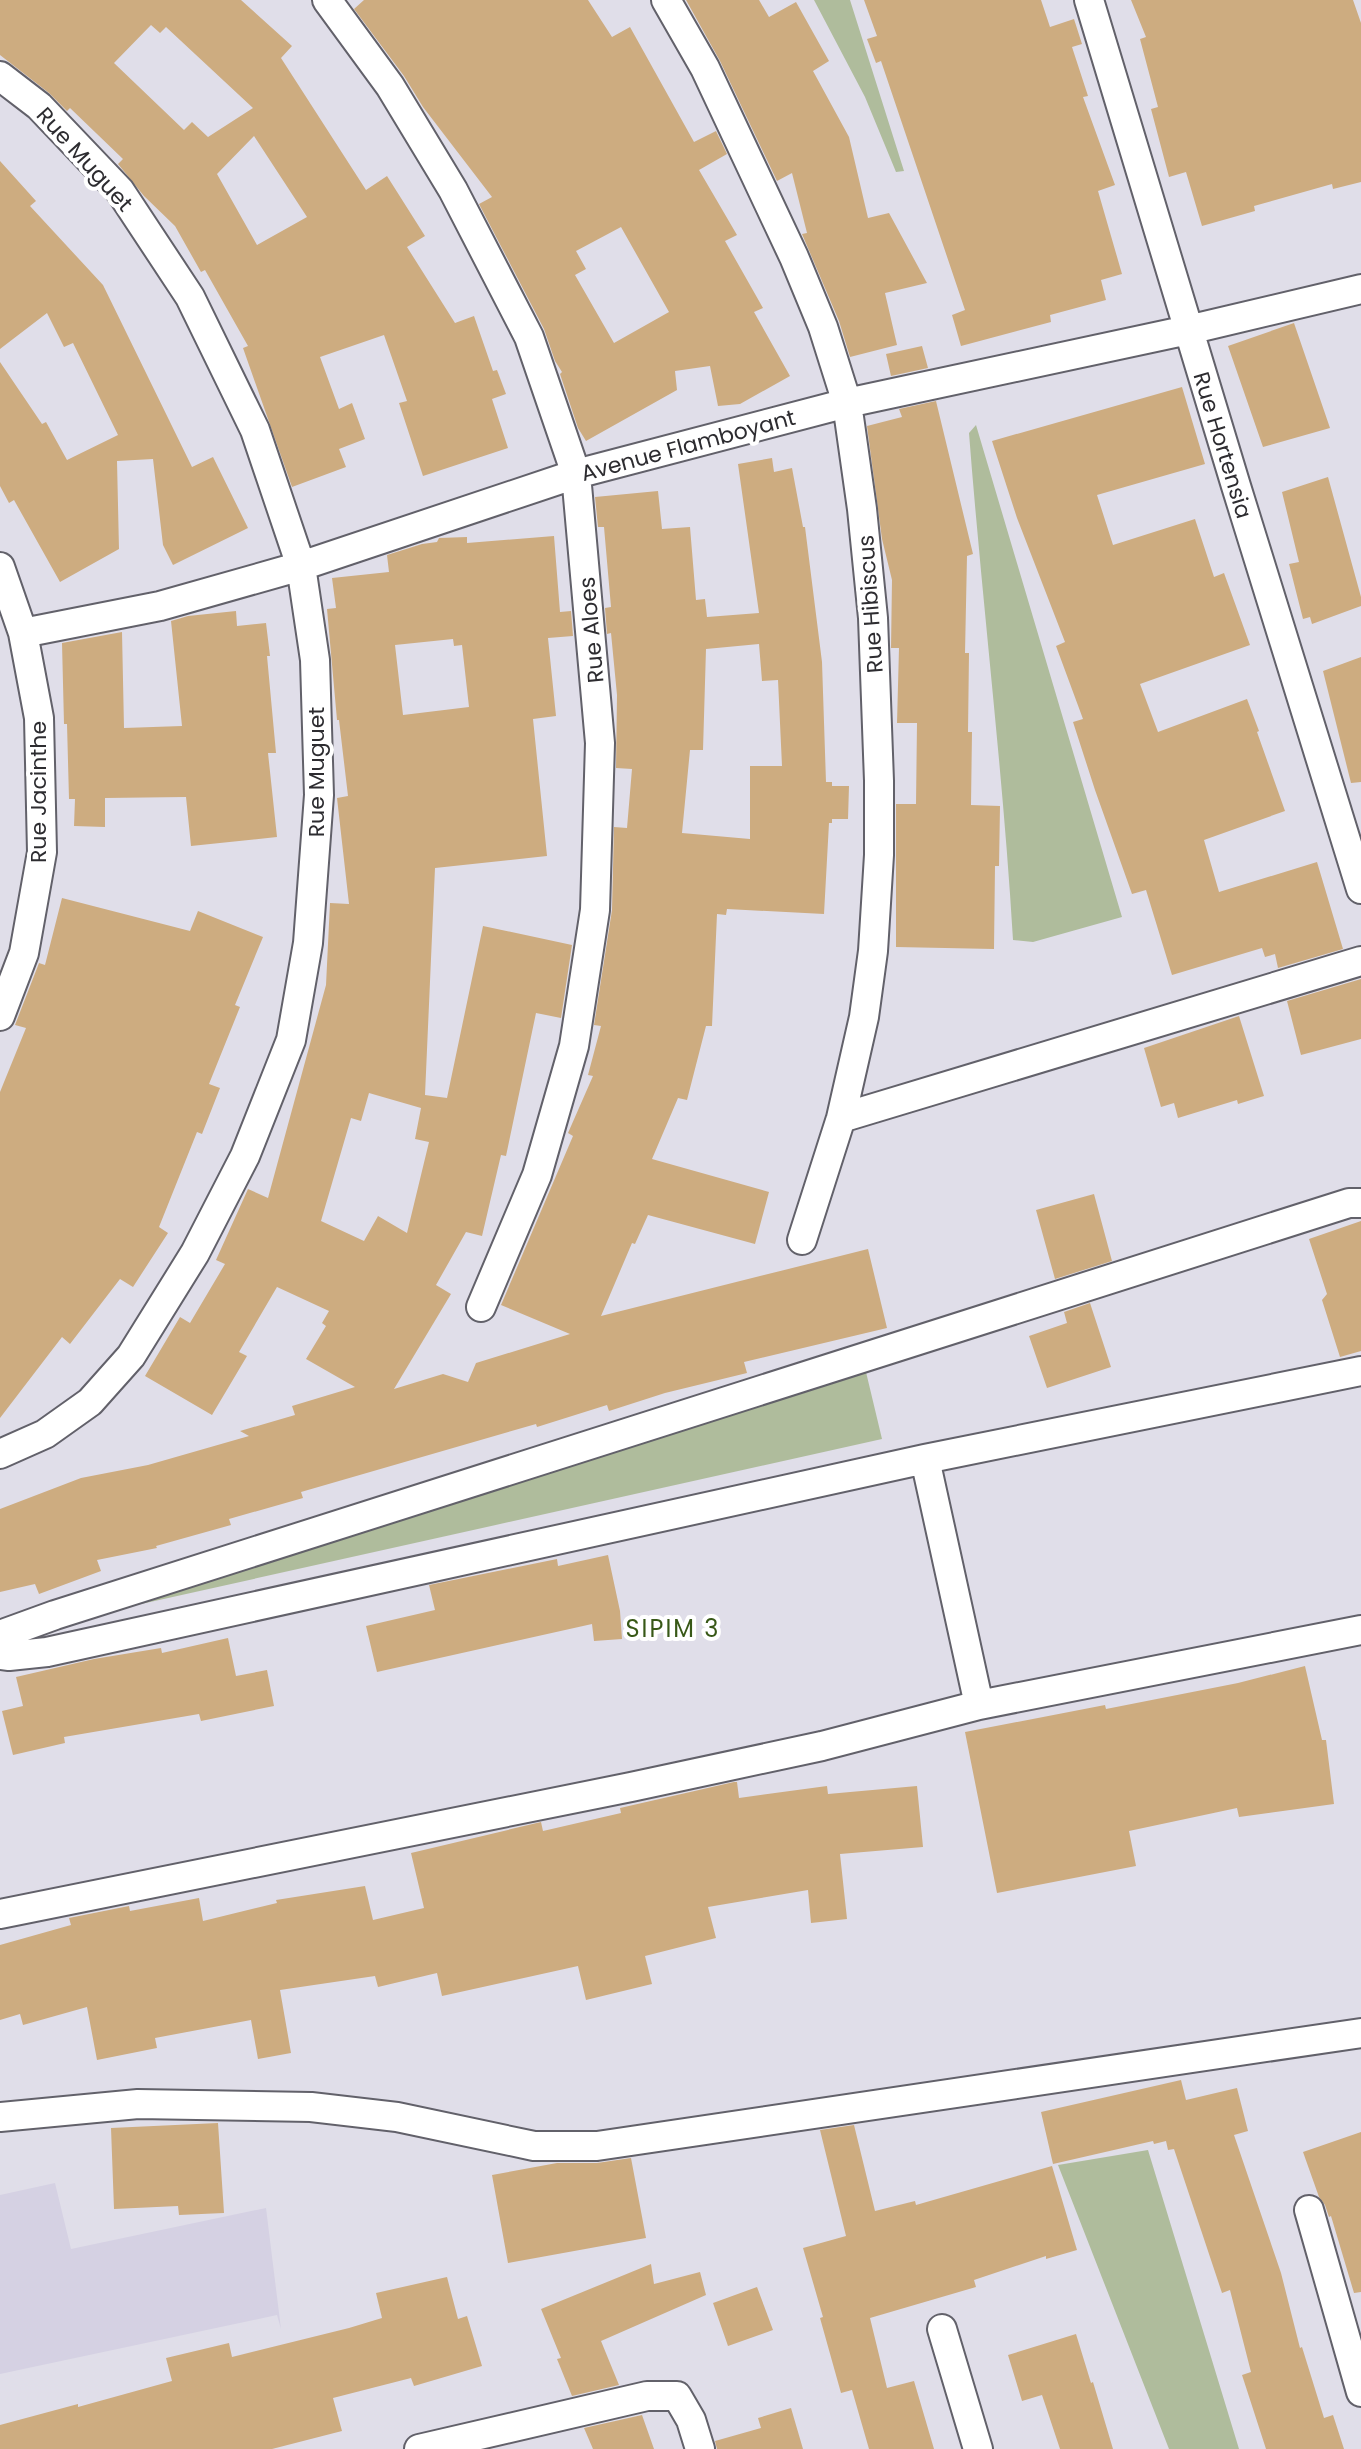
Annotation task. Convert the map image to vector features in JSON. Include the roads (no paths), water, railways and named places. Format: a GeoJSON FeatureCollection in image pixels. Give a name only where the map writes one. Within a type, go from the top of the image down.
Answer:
{"type":"FeatureCollection","features":[{"type":"Feature","properties":{"kind":"street","name":"Rue Aloes"},"geometry":{"type":"LineString","coordinates":[[327,0],[390,86],[453,190],[529,337],[576,474],[600,743],[595,910],[574,1046],[537,1175],[481,1307]]}},
{"type":"Feature","properties":{"kind":"street","name":"Rue Hibiscus"},"geometry":{"type":"LineString","coordinates":[[666,0],[705,68],[794,257],[823,327],[847,403],[862,509],[873,618],[879,781],[879,855],[873,951],[864,1017],[841,1118],[802,1240]]}},
{"type":"Feature","properties":{"kind":"street","name":"Rue Hortensia"},"geometry":{"type":"LineString","coordinates":[[1089,0],[1361,889]]}},
{"type":"Feature","properties":{"kind":"street","name":"Rue Muguet"},"geometry":{"type":"LineString","coordinates":[[0,76],[39,106],[120,191],[190,297],[255,430],[301,566],[315,660],[319,795],[308,943],[291,1040],[245,1156],[195,1253],[131,1356],[90,1402],[45,1434],[0,1454]]}},
{"type":"Feature","properties":{"kind":"street","name":"Avenue Flamboyant"},"geometry":{"type":"LineString","coordinates":[[23,633],[160,606],[301,566],[576,474],[847,403],[1188,330],[1361,289]]}},
{"type":"Feature","properties":{"kind":"street","name":"Rue Jacinthe"},"geometry":{"type":"LineString","coordinates":[[0,567],[23,633],[39,718],[42,852],[24,953],[0,1016]]}},
{"type":"Feature","properties":{"kind":"street"},"geometry":{"type":"LineString","coordinates":[[841,1118],[1361,961]]}},
{"type":"Feature","properties":{"kind":"street"},"geometry":{"type":"LineString","coordinates":[[0,1635],[1349,1203],[1361,1203]]}},
{"type":"Feature","properties":{"kind":"street"},"geometry":{"type":"LineString","coordinates":[[0,1655],[47,1652],[925,1459],[1361,1371]]}},
{"type":"Feature","properties":{"kind":"street"},"geometry":{"type":"LineString","coordinates":[[925,1459],[979,1705]]}},
{"type":"Feature","properties":{"kind":"street"},"geometry":{"type":"LineString","coordinates":[[0,1914],[661,1781],[822,1746],[979,1705],[1361,1630]]}},
{"type":"Feature","properties":{"kind":"street"},"geometry":{"type":"LineString","coordinates":[[0,2117],[138,2104],[311,2107],[397,2117],[534,2146],[597,2146],[1361,2033]]}},
{"type":"Feature","properties":{"kind":"street"},"geometry":{"type":"LineString","coordinates":[[1309,2210],[1361,2392]]}},
{"type":"Feature","properties":{"kind":"street"},"geometry":{"type":"LineString","coordinates":[[942,2329],[978,2449]]}},
{"type":"Feature","properties":{"kind":"street"},"geometry":{"type":"LineString","coordinates":[[419,2449],[647,2396],[677,2396],[691,2420],[700,2449]]}},
{"type":"Feature","properties":{"kind":"district","name":"SIPIM 3"},"geometry":{"type":"Point","coordinates":[673,1629]}}]}
